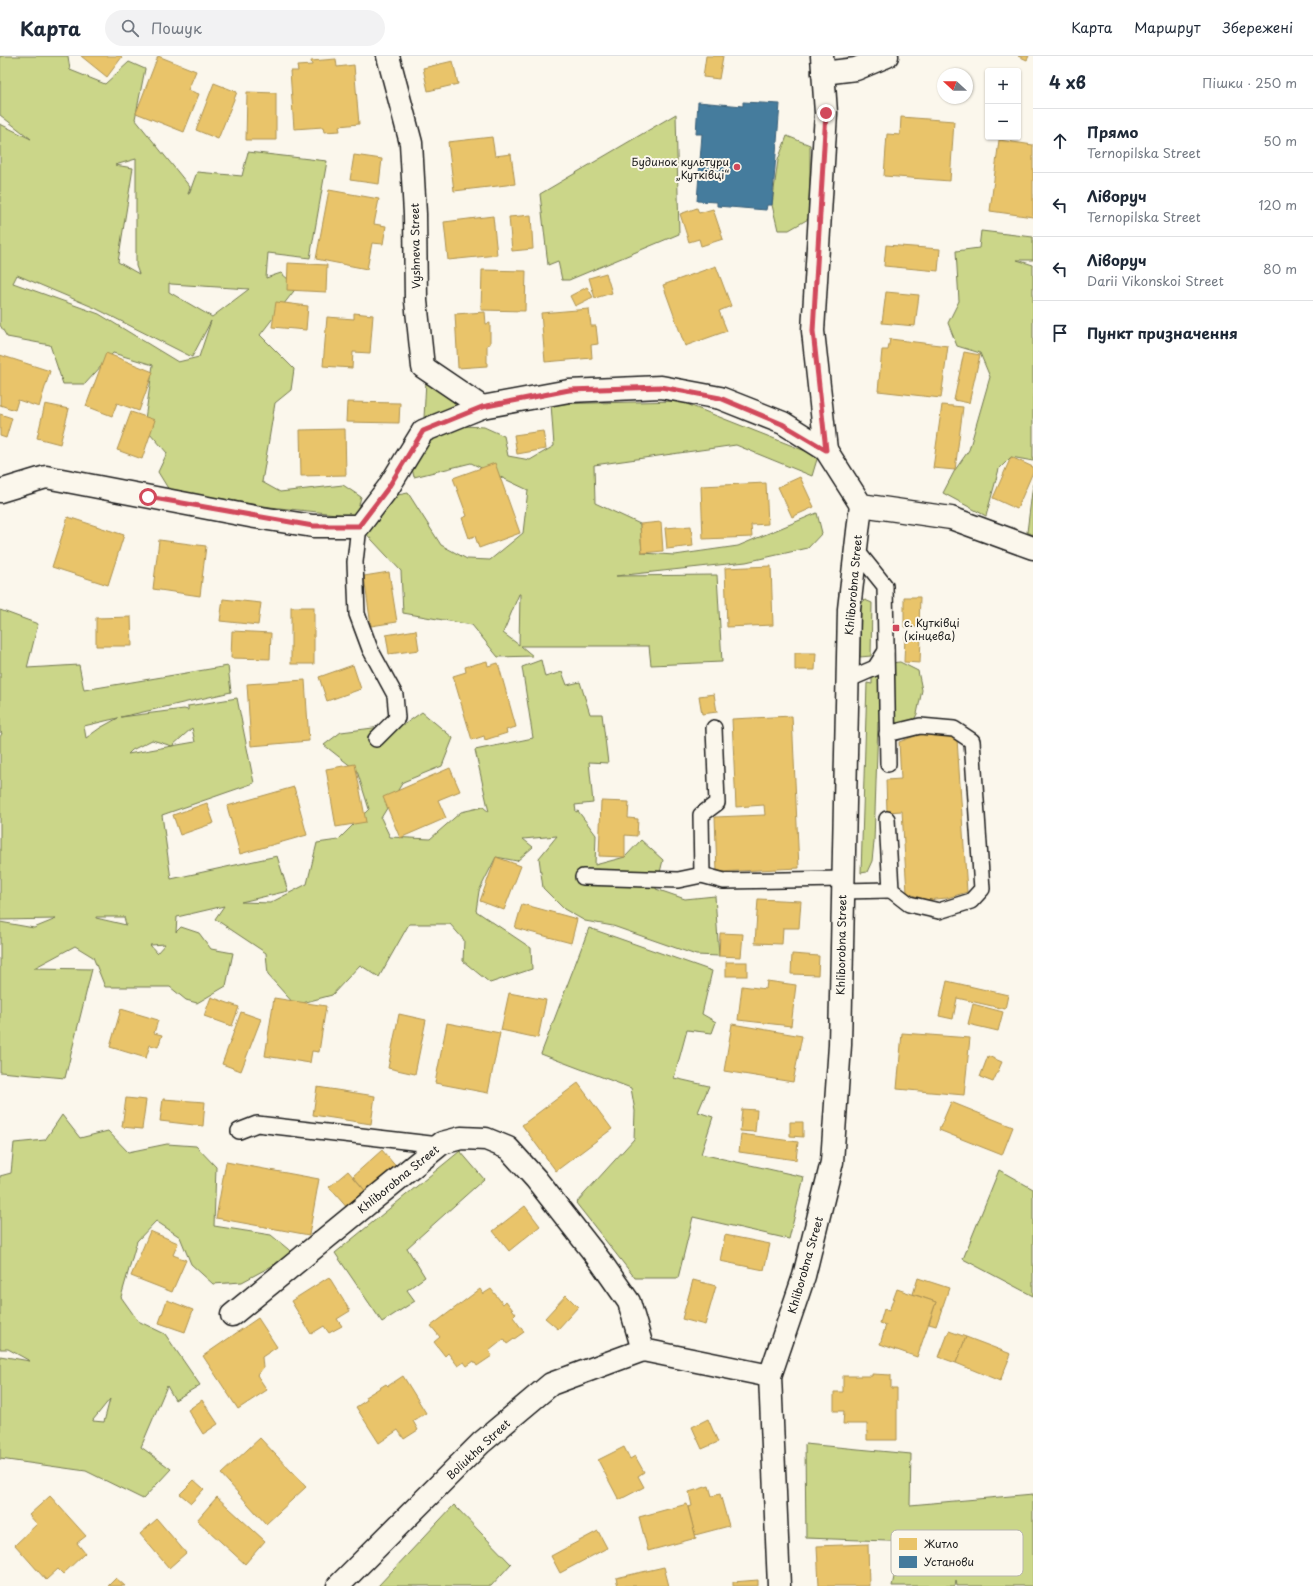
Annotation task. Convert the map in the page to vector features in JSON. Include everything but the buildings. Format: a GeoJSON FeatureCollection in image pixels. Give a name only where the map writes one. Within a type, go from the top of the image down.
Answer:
{"type":"FeatureCollection","features":[{"type":"Feature","properties":{"kind":"street","name":"Vyshneva Street"},"geometry":{"type":"LineString","coordinates":[[388,56],[411,143],[415,214],[416,301],[423,367],[482,407]]}},
{"type":"Feature","properties":{"kind":"street"},"geometry":{"type":"LineString","coordinates":[[887,56],[856,68],[823,65],[826,113],[813,331],[826,450],[861,505],[951,518],[1033,548]]}},
{"type":"Feature","properties":{"kind":"street"},"geometry":{"type":"LineString","coordinates":[[0,491],[46,477],[247,516],[313,526],[359,526],[388,488],[423,431],[482,407],[569,390],[661,387],[720,398],[782,424],[826,450]]}},
{"type":"Feature","properties":{"kind":"street","name":"Khliborobna Street"},"geometry":{"type":"LineString","coordinates":[[779,1586],[770,1376],[804,1276],[832,1162],[840,1045],[842,885],[849,609],[861,505]]}},
{"type":"Feature","properties":{"kind":"street","name":"Khliborobna Street"},"geometry":{"type":"LineString","coordinates":[[232,1315],[439,1145],[461,1138],[486,1139],[508,1148],[536,1179],[601,1262],[629,1302],[643,1350]]}},
{"type":"Feature","properties":{"kind":"street"},"geometry":{"type":"LineString","coordinates":[[643,1350],[770,1376]]}},
{"type":"Feature","properties":{"kind":"street","name":"Boliukha Street"},"geometry":{"type":"LineString","coordinates":[[338,1586],[481,1443],[552,1384],[643,1350]]}},
{"type":"Feature","properties":{"kind":"lane"},"geometry":{"type":"LineString","coordinates":[[359,526],[355,562],[357,614],[370,649],[395,694],[397,718],[376,739]]}},
{"type":"Feature","properties":{"kind":"lane"},"geometry":{"type":"LineString","coordinates":[[856,550],[884,586],[888,764]]}},
{"type":"Feature","properties":{"kind":"lane"},"geometry":{"type":"LineString","coordinates":[[847,680],[875,668],[886,651]]}},
{"type":"Feature","properties":{"kind":"lane"},"geometry":{"type":"LineString","coordinates":[[583,877],[678,880],[702,875],[724,881],[842,885],[891,890],[909,904],[939,911],[971,901],[982,889],[972,741],[954,729],[920,726],[887,734]]}},
{"type":"Feature","properties":{"kind":"lane"},"geometry":{"type":"LineString","coordinates":[[702,875],[701,815],[717,803],[714,728]]}},
{"type":"Feature","properties":{"kind":"lane"},"geometry":{"type":"LineString","coordinates":[[887,819],[891,890]]}},
{"type":"Feature","properties":{"kind":"lane"},"geometry":{"type":"LineString","coordinates":[[239,1131],[257,1124],[439,1145]]}},
{"type":"Feature","properties":{"kind":"green space"},"geometry":{"type":"Polygon","coordinates":[[[0,56],[68,56],[70,70],[105,84],[129,62],[145,69],[135,119],[190,187],[188,194],[197,172],[242,176],[248,152],[327,161],[310,258],[268,253],[266,278],[281,273],[297,287],[260,335],[294,369],[291,390],[275,403],[262,482],[280,492],[343,485],[361,497],[356,516],[270,507],[169,490],[158,472],[167,453],[144,426],[153,365],[113,353],[85,384],[63,384],[50,345],[7,337],[0,325],[0,124],[31,139],[0,115],[0,56]],[[136,159],[115,165],[133,168],[118,262],[139,274],[136,266],[136,159]],[[17,275],[13,283],[99,314],[178,362],[199,357],[211,321],[192,357],[95,308],[17,275]],[[169,283],[169,292],[212,317],[249,289],[169,283]]]}},
{"type":"Feature","properties":{"kind":"green space"},"geometry":{"type":"Polygon","coordinates":[[[676,114],[679,234],[569,280],[562,280],[558,261],[548,265],[540,194],[676,114]]]}},
{"type":"Feature","properties":{"kind":"green space"},"geometry":{"type":"Polygon","coordinates":[[[787,136],[810,145],[810,218],[789,230],[778,230],[772,205],[778,160],[787,136]]]}},
{"type":"Feature","properties":{"kind":"green space"},"geometry":{"type":"Polygon","coordinates":[[[981,231],[1033,237],[1033,260],[1017,260],[1033,265],[1033,461],[1011,457],[999,469],[986,516],[943,493],[955,470],[969,450],[990,377],[980,353],[957,346],[948,323],[959,301],[956,251],[979,248],[981,231]]]}},
{"type":"Feature","properties":{"kind":"green space"},"geometry":{"type":"Polygon","coordinates":[[[426,380],[466,404],[424,418],[426,380]]]}},
{"type":"Feature","properties":{"kind":"green space"},"geometry":{"type":"Polygon","coordinates":[[[679,401],[818,456],[812,476],[736,445],[594,465],[595,503],[640,524],[642,553],[675,555],[738,546],[817,513],[822,533],[808,548],[746,562],[616,576],[717,575],[722,662],[651,665],[649,646],[521,646],[533,656],[498,657],[472,625],[403,613],[401,571],[359,526],[366,501],[408,493],[441,545],[467,559],[490,560],[523,533],[528,490],[471,463],[414,477],[409,456],[422,438],[462,426],[484,427],[504,436],[508,456],[530,460],[554,446],[551,404],[679,401]],[[520,594],[503,633],[519,645],[520,594]]]}},
{"type":"Feature","properties":{"kind":"green space"},"geometry":{"type":"Polygon","coordinates":[[[1033,484],[1033,535],[1027,532],[1033,484]]]}},
{"type":"Feature","properties":{"kind":"green space"},"geometry":{"type":"Polygon","coordinates":[[[865,600],[872,603],[871,656],[860,657],[861,603],[865,600]]]}},
{"type":"Feature","properties":{"kind":"green space"},"geometry":{"type":"Polygon","coordinates":[[[0,610],[38,624],[27,668],[79,665],[84,690],[228,666],[231,692],[121,717],[184,709],[188,710],[188,706],[237,698],[254,783],[162,815],[171,879],[277,856],[288,891],[241,902],[270,903],[307,884],[317,843],[338,840],[369,809],[357,771],[324,745],[341,732],[405,724],[422,712],[453,738],[442,766],[403,782],[381,818],[390,837],[430,839],[461,812],[483,807],[489,812],[475,750],[533,738],[522,667],[541,660],[545,677],[562,672],[567,685],[580,682],[590,714],[602,714],[608,763],[589,762],[593,803],[575,805],[576,812],[578,811],[596,835],[595,865],[625,857],[641,840],[663,860],[656,889],[685,899],[715,896],[719,956],[696,955],[613,926],[585,921],[564,909],[543,888],[539,858],[557,836],[523,839],[533,847],[517,861],[496,857],[479,891],[476,911],[531,948],[532,969],[490,983],[463,961],[464,940],[450,924],[409,924],[379,977],[360,965],[332,995],[295,1005],[268,975],[266,953],[215,919],[224,906],[177,917],[176,932],[181,927],[199,933],[211,949],[233,953],[226,986],[197,1003],[186,1000],[170,987],[105,987],[93,957],[75,946],[34,968],[92,969],[65,1078],[0,1072],[0,922],[34,928],[56,919],[0,920],[0,737],[2,733],[0,732],[0,610]],[[118,718],[84,726],[86,738],[118,718]],[[192,728],[172,746],[195,742],[192,728]],[[152,740],[132,750],[128,754],[172,746],[152,740]],[[96,917],[96,918],[126,925],[124,917],[96,917]],[[165,944],[151,945],[157,953],[165,944]]]}},
{"type":"Feature","properties":{"kind":"green space"},"geometry":{"type":"Polygon","coordinates":[[[900,662],[918,671],[922,690],[917,714],[913,722],[889,726],[878,722],[872,861],[867,872],[861,873],[867,683],[872,684],[872,671],[880,664],[900,662]]]}},
{"type":"Feature","properties":{"kind":"green space"},"geometry":{"type":"Polygon","coordinates":[[[589,928],[712,971],[702,1014],[716,1022],[712,1033],[687,1030],[674,1078],[709,1086],[698,1112],[713,1117],[701,1154],[804,1177],[789,1239],[693,1217],[678,1278],[635,1278],[576,1203],[634,1139],[635,1111],[631,1088],[541,1054],[589,928]]]}},
{"type":"Feature","properties":{"kind":"green space"},"geometry":{"type":"Polygon","coordinates":[[[62,1115],[80,1138],[108,1131],[128,1152],[167,1144],[196,1146],[216,1167],[214,1226],[271,1235],[294,1254],[242,1282],[213,1284],[191,1264],[180,1237],[156,1221],[137,1241],[121,1297],[138,1321],[165,1334],[200,1385],[175,1400],[167,1386],[141,1447],[171,1469],[143,1499],[86,1471],[0,1459],[0,1356],[30,1361],[8,1349],[0,1349],[0,1176],[11,1173],[14,1143],[45,1140],[62,1115]],[[110,1399],[93,1420],[104,1422],[110,1399]]]}},
{"type":"Feature","properties":{"kind":"green space"},"geometry":{"type":"Polygon","coordinates":[[[460,1151],[484,1179],[407,1248],[425,1277],[407,1290],[415,1301],[382,1322],[335,1253],[460,1151]]]}},
{"type":"Feature","properties":{"kind":"green space"},"geometry":{"type":"Polygon","coordinates":[[[999,1170],[1033,1189],[1033,1296],[963,1259],[999,1170]]]}},
{"type":"Feature","properties":{"kind":"green space"},"geometry":{"type":"Polygon","coordinates":[[[805,1444],[911,1454],[910,1505],[1033,1494],[1033,1586],[957,1586],[956,1580],[955,1586],[892,1586],[894,1576],[1023,1576],[1023,1530],[891,1530],[891,1541],[806,1538],[805,1444]]]}},
{"type":"Feature","properties":{"kind":"green space"},"geometry":{"type":"Polygon","coordinates":[[[454,1505],[511,1564],[491,1586],[378,1586],[454,1505]]]}},
{"type":"Feature","properties":{"kind":"place","name":"Будинок культури „Кутківці“"},"geometry":{"type":"Point","coordinates":[737,167]}},
{"type":"Feature","properties":{"kind":"place","name":"с. Кутківці (кінцева)"},"geometry":{"type":"Point","coordinates":[896,628]}},
{"type":"Feature","properties":{"kind":"route"},"geometry":{"type":"LineString","coordinates":[[148,497],[313,526],[359,526],[388,488],[423,431],[482,407],[569,390],[661,387],[720,398],[782,424],[826,450],[813,331],[826,113]]}}]}
